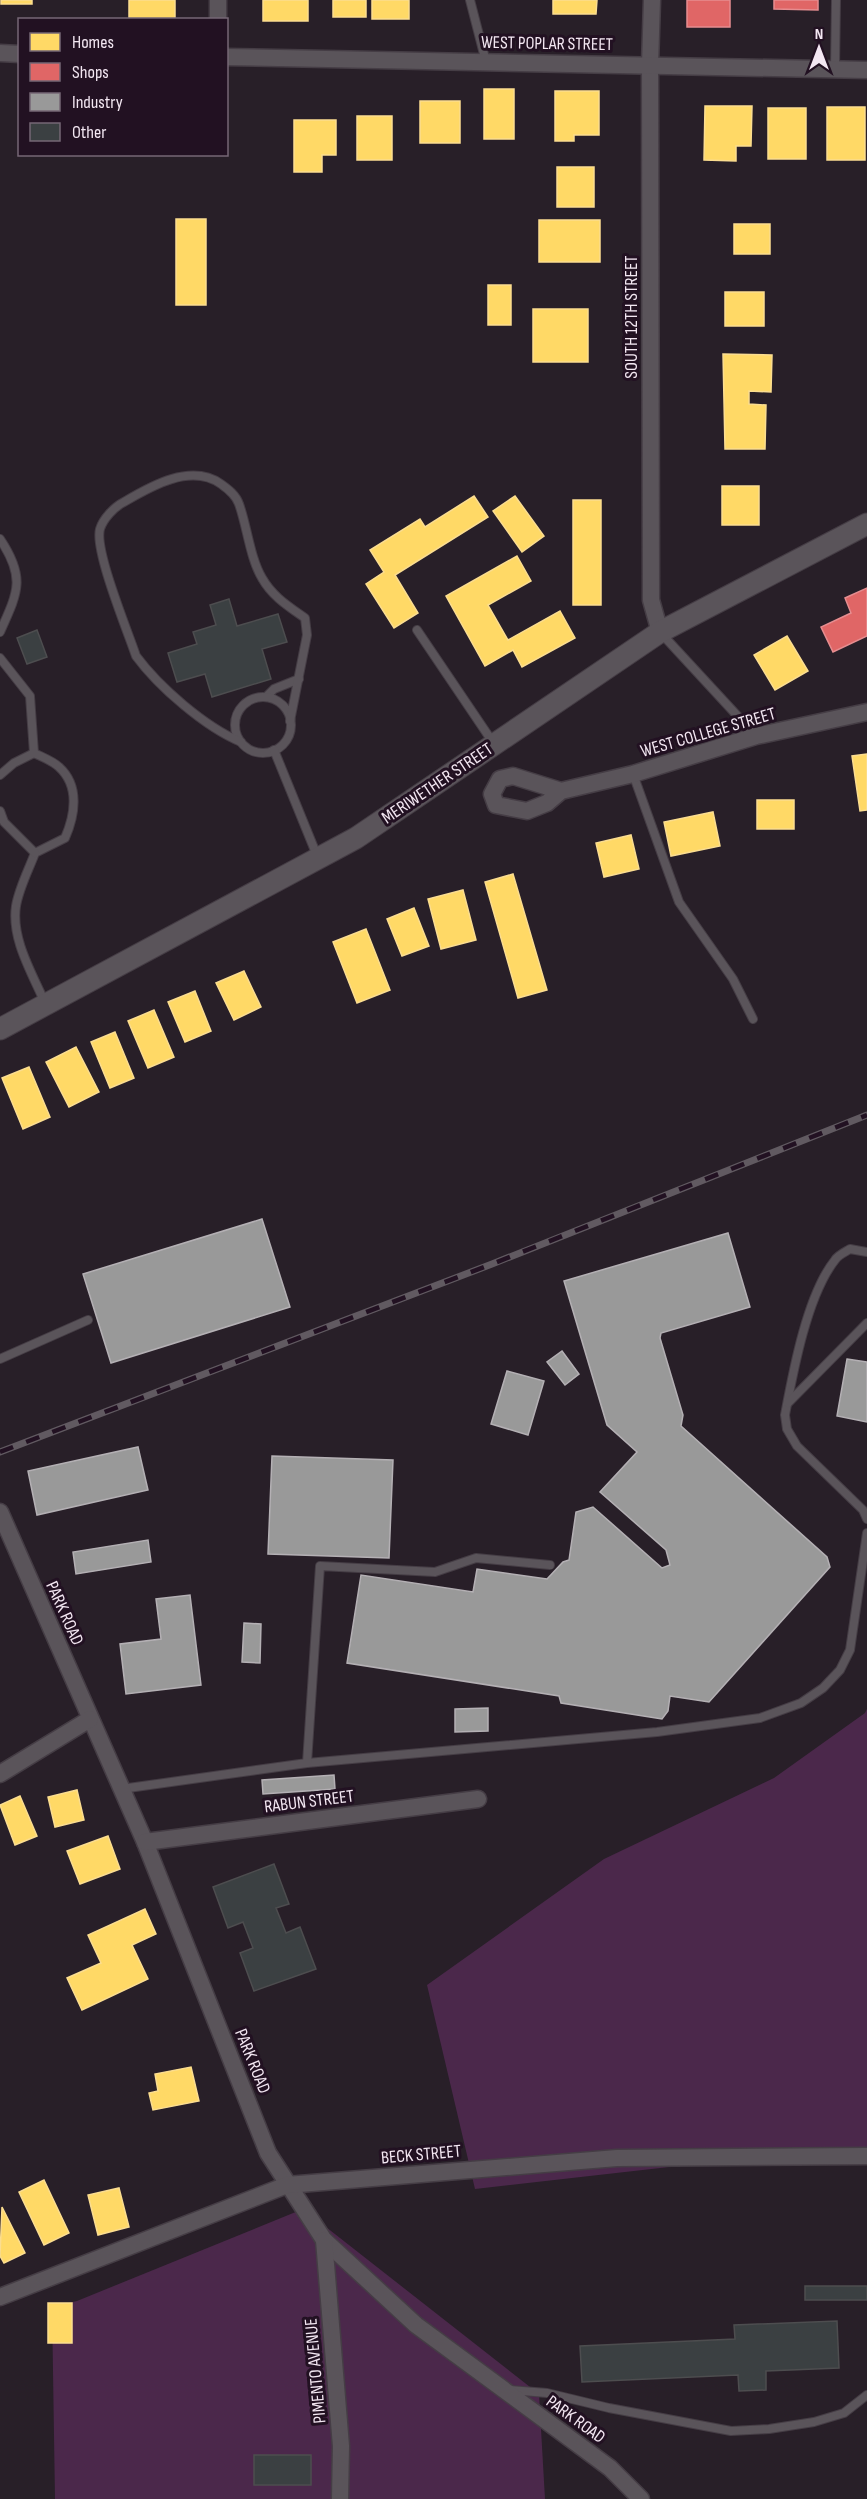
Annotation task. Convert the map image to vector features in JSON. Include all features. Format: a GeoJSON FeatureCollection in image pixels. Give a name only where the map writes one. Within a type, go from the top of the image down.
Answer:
{"type":"FeatureCollection","features":[{"type":"Feature","properties":{"kind":"street"},"geometry":{"type":"LineString","coordinates":[[218,0],[218,18]]}},
{"type":"Feature","properties":{"kind":"street","name":"SOUTH 12TH STREET"},"geometry":{"type":"LineString","coordinates":[[652,0],[650,65],[651,600],[660,632]]}},
{"type":"Feature","properties":{"kind":"street"},"geometry":{"type":"LineString","coordinates":[[0,53],[18,54]]}},
{"type":"Feature","properties":{"kind":"street","name":"WEST POPLAR STREET"},"geometry":{"type":"LineString","coordinates":[[228,57],[867,70]]}},
{"type":"Feature","properties":{"kind":"street","name":"MERIWETHER STREET"},"geometry":{"type":"LineString","coordinates":[[0,1029],[356,838],[660,632],[867,524]]}},
{"type":"Feature","properties":{"kind":"street","name":"WEST COLLEGE STREET"},"geometry":{"type":"LineString","coordinates":[[561,791],[633,774],[756,736],[867,712]]}},
{"type":"Feature","properties":{"kind":"street","name":"PARK ROAD"},"geometry":{"type":"LineString","coordinates":[[0,1512],[145,1842],[268,2152],[287,2185],[324,2240],[416,2325],[610,2468],[641,2499]]}},
{"type":"Feature","properties":{"kind":"street"},"geometry":{"type":"LineString","coordinates":[[0,1774],[90,1719]]}},
{"type":"Feature","properties":{"kind":"street","name":"RABUN STREET"},"geometry":{"type":"LineString","coordinates":[[145,1842],[477,1799]]}},
{"type":"Feature","properties":{"kind":"street","name":"BECK STREET"},"geometry":{"type":"LineString","coordinates":[[0,2297],[287,2185],[617,2158],[867,2156]]}},
{"type":"Feature","properties":{"kind":"street","name":"PIMENTO AVENUE"},"geometry":{"type":"LineString","coordinates":[[324,2240],[341,2446],[340,2499]]}},
{"type":"Feature","properties":{"kind":"lane"},"geometry":{"type":"LineString","coordinates":[[470,0],[486,62]]}},
{"type":"Feature","properties":{"kind":"lane"},"geometry":{"type":"LineString","coordinates":[[835,69],[836,0]]}},
{"type":"Feature","properties":{"kind":"lane"},"geometry":{"type":"LineString","coordinates":[[190,474],[215,480],[229,489],[238,501],[260,577],[274,596],[305,618],[307,635],[299,679],[287,738],[274,750],[256,752],[204,722],[145,668],[136,656],[101,553],[100,530],[108,516],[119,504],[147,488],[190,474]]}},
{"type":"Feature","properties":{"kind":"lane"},"geometry":{"type":"LineString","coordinates":[[0,539],[16,565],[17,594],[0,632]]}},
{"type":"Feature","properties":{"kind":"lane"},"geometry":{"type":"LineString","coordinates":[[417,630],[494,744]]}},
{"type":"Feature","properties":{"kind":"lane"},"geometry":{"type":"LineString","coordinates":[[660,632],[756,736]]}},
{"type":"Feature","properties":{"kind":"lane"},"geometry":{"type":"LineString","coordinates":[[0,658],[30,696],[34,753]]}},
{"type":"Feature","properties":{"kind":"lane"},"geometry":{"type":"LineString","coordinates":[[241,742],[235,724],[236,715],[248,701],[266,697],[274,689],[299,679]]}},
{"type":"Feature","properties":{"kind":"lane"},"geometry":{"type":"LineString","coordinates":[[266,697],[282,705],[290,721]]}},
{"type":"Feature","properties":{"kind":"lane"},"geometry":{"type":"LineString","coordinates":[[274,750],[318,858]]}},
{"type":"Feature","properties":{"kind":"lane"},"geometry":{"type":"LineString","coordinates":[[0,775],[14,763],[34,753]]}},
{"type":"Feature","properties":{"kind":"lane"},"geometry":{"type":"LineString","coordinates":[[34,753],[58,766],[71,780],[74,817],[65,838],[35,853],[16,905],[16,924],[23,955],[46,1006]]}},
{"type":"Feature","properties":{"kind":"lane"},"geometry":{"type":"LineString","coordinates":[[633,774],[679,902],[733,979],[753,1019]]}},
{"type":"Feature","properties":{"kind":"lane"},"geometry":{"type":"LineString","coordinates":[[0,811],[4,822],[35,853]]}},
{"type":"Feature","properties":{"kind":"lane"},"geometry":{"type":"LineString","coordinates":[[867,1252],[850,1249],[835,1258],[820,1286],[804,1334],[785,1415],[787,1429],[797,1446],[863,1510],[867,1520]]}},
{"type":"Feature","properties":{"kind":"lane"},"geometry":{"type":"LineString","coordinates":[[0,1359],[88,1320]]}},
{"type":"Feature","properties":{"kind":"lane"},"geometry":{"type":"LineString","coordinates":[[788,1403],[867,1323]]}},
{"type":"Feature","properties":{"kind":"lane"},"geometry":{"type":"LineString","coordinates":[[121,1789],[307,1763],[657,1732],[760,1718],[801,1703],[823,1688],[840,1670],[850,1650],[867,1533]]}},
{"type":"Feature","properties":{"kind":"lane"},"geometry":{"type":"LineString","coordinates":[[307,1763],[320,1566],[435,1572],[476,1558],[550,1565]]}},
{"type":"Feature","properties":{"kind":"lane"},"geometry":{"type":"LineString","coordinates":[[504,2390],[547,2392],[609,2408],[731,2431],[814,2422],[844,2413],[867,2395]]}},
{"type":"Feature","properties":{"kind":"shaded area"},"geometry":{"type":"Polygon","coordinates":[[[867,1709],[867,2159],[775,2155],[475,2189],[427,1985],[604,1859],[774,1778],[865,1713],[867,1709]]]}},
{"type":"Feature","properties":{"kind":"shaded area"},"geometry":{"type":"Polygon","coordinates":[[[303,2209],[539,2394],[545,2499],[55,2499],[52,2307],[77,2301],[303,2209]]]}},
{"type":"Feature","properties":{"kind":"building: Homes"},"geometry":{"type":"Polygon","coordinates":[[[1,0],[32,0],[32,4],[1,4],[1,0]]]}},
{"type":"Feature","properties":{"kind":"building: Homes"},"geometry":{"type":"Polygon","coordinates":[[[129,0],[175,0],[175,18],[129,18],[129,0]]]}},
{"type":"Feature","properties":{"kind":"building: Homes"},"geometry":{"type":"Polygon","coordinates":[[[263,0],[308,0],[308,21],[263,21],[263,0]]]}},
{"type":"Feature","properties":{"kind":"building: Homes"},"geometry":{"type":"Polygon","coordinates":[[[333,0],[366,0],[366,17],[333,17],[333,0]]]}},
{"type":"Feature","properties":{"kind":"building: Homes"},"geometry":{"type":"Polygon","coordinates":[[[372,0],[409,0],[409,19],[372,19],[372,0]]]}},
{"type":"Feature","properties":{"kind":"building: Homes"},"geometry":{"type":"Polygon","coordinates":[[[553,0],[597,0],[596,14],[553,14],[553,0]]]}},
{"type":"Feature","properties":{"kind":"building: Homes"},"geometry":{"type":"Polygon","coordinates":[[[484,89],[514,89],[514,139],[484,139],[484,89]]]}},
{"type":"Feature","properties":{"kind":"building: Homes"},"geometry":{"type":"Polygon","coordinates":[[[555,91],[599,91],[599,135],[574,135],[574,141],[555,141],[555,91]]]}},
{"type":"Feature","properties":{"kind":"building: Homes"},"geometry":{"type":"Polygon","coordinates":[[[420,101],[460,101],[460,143],[420,143],[420,101]]]}},
{"type":"Feature","properties":{"kind":"building: Homes"},"geometry":{"type":"Polygon","coordinates":[[[705,106],[752,106],[751,146],[736,146],[736,161],[704,160],[705,106]]]}},
{"type":"Feature","properties":{"kind":"building: Homes"},"geometry":{"type":"Polygon","coordinates":[[[827,107],[865,107],[865,160],[827,160],[827,107]]]}},
{"type":"Feature","properties":{"kind":"building: Homes"},"geometry":{"type":"Polygon","coordinates":[[[768,108],[806,108],[806,159],[768,159],[768,108]]]}},
{"type":"Feature","properties":{"kind":"building: Homes"},"geometry":{"type":"Polygon","coordinates":[[[357,116],[392,116],[392,160],[357,160],[357,116]]]}},
{"type":"Feature","properties":{"kind":"building: Homes"},"geometry":{"type":"Polygon","coordinates":[[[294,120],[336,120],[336,155],[322,155],[322,172],[294,172],[294,120]]]}},
{"type":"Feature","properties":{"kind":"building: Homes"},"geometry":{"type":"Polygon","coordinates":[[[557,167],[594,167],[594,207],[557,207],[557,167]]]}},
{"type":"Feature","properties":{"kind":"building: Homes"},"geometry":{"type":"Polygon","coordinates":[[[176,219],[206,219],[206,305],[176,305],[176,219]]]}},
{"type":"Feature","properties":{"kind":"building: Homes"},"geometry":{"type":"Polygon","coordinates":[[[539,220],[600,220],[600,262],[539,262],[539,220]]]}},
{"type":"Feature","properties":{"kind":"building: Homes"},"geometry":{"type":"Polygon","coordinates":[[[734,224],[770,224],[770,254],[734,254],[734,224]]]}},
{"type":"Feature","properties":{"kind":"building: Homes"},"geometry":{"type":"Polygon","coordinates":[[[488,285],[511,285],[511,325],[488,325],[488,285]]]}},
{"type":"Feature","properties":{"kind":"building: Homes"},"geometry":{"type":"Polygon","coordinates":[[[725,292],[764,292],[764,326],[725,326],[725,292]]]}},
{"type":"Feature","properties":{"kind":"building: Homes"},"geometry":{"type":"Polygon","coordinates":[[[533,309],[588,309],[588,362],[533,362],[533,309]]]}},
{"type":"Feature","properties":{"kind":"building: Homes"},"geometry":{"type":"Polygon","coordinates":[[[723,354],[772,355],[771,392],[749,391],[749,404],[766,405],[765,449],[725,449],[723,354]]]}},
{"type":"Feature","properties":{"kind":"building: Homes"},"geometry":{"type":"Polygon","coordinates":[[[722,486],[759,486],[759,525],[722,525],[722,486]]]}},
{"type":"Feature","properties":{"kind":"building: Homes"},"geometry":{"type":"Polygon","coordinates":[[[474,496],[488,517],[395,575],[418,613],[394,628],[366,584],[384,572],[370,550],[420,519],[425,527],[474,496]]]}},
{"type":"Feature","properties":{"kind":"building: Homes"},"geometry":{"type":"Polygon","coordinates":[[[515,496],[544,536],[522,552],[493,511],[515,496]]]}},
{"type":"Feature","properties":{"kind":"building: Homes"},"geometry":{"type":"Polygon","coordinates":[[[573,500],[601,500],[601,605],[573,605],[573,500]]]}},
{"type":"Feature","properties":{"kind":"building: Homes"},"geometry":{"type":"Polygon","coordinates":[[[517,556],[531,581],[488,605],[508,640],[560,611],[575,638],[522,667],[513,650],[485,666],[446,596],[517,556]]]}},
{"type":"Feature","properties":{"kind":"building: Homes"},"geometry":{"type":"Polygon","coordinates":[[[787,636],[808,671],[775,690],[754,655],[787,636]]]}},
{"type":"Feature","properties":{"kind":"building: Homes"},"geometry":{"type":"Polygon","coordinates":[[[867,754],[867,810],[860,811],[852,756],[867,754]]]}},
{"type":"Feature","properties":{"kind":"building: Homes"},"geometry":{"type":"Polygon","coordinates":[[[757,800],[794,800],[794,829],[757,829],[757,800]]]}},
{"type":"Feature","properties":{"kind":"building: Homes"},"geometry":{"type":"Polygon","coordinates":[[[713,812],[720,846],[671,856],[664,822],[713,812]]]}},
{"type":"Feature","properties":{"kind":"building: Homes"},"geometry":{"type":"Polygon","coordinates":[[[631,835],[639,869],[604,877],[596,843],[631,835]]]}},
{"type":"Feature","properties":{"kind":"building: Homes"},"geometry":{"type":"Polygon","coordinates":[[[513,874],[547,990],[518,998],[485,882],[513,874]]]}},
{"type":"Feature","properties":{"kind":"building: Homes"},"geometry":{"type":"Polygon","coordinates":[[[463,890],[476,940],[441,949],[428,899],[463,890]]]}},
{"type":"Feature","properties":{"kind":"building: Homes"},"geometry":{"type":"Polygon","coordinates":[[[414,908],[429,946],[402,956],[387,919],[414,908]]]}},
{"type":"Feature","properties":{"kind":"building: Homes"},"geometry":{"type":"Polygon","coordinates":[[[366,929],[390,990],[357,1003],[333,942],[366,929]]]}},
{"type":"Feature","properties":{"kind":"building: Homes"},"geometry":{"type":"Polygon","coordinates":[[[244,971],[261,1007],[234,1020],[216,983],[244,971]]]}},
{"type":"Feature","properties":{"kind":"building: Homes"},"geometry":{"type":"Polygon","coordinates":[[[195,991],[211,1031],[185,1042],[168,1002],[195,991]]]}},
{"type":"Feature","properties":{"kind":"building: Homes"},"geometry":{"type":"Polygon","coordinates":[[[154,1010],[174,1057],[148,1068],[128,1021],[154,1010]]]}},
{"type":"Feature","properties":{"kind":"building: Homes"},"geometry":{"type":"Polygon","coordinates":[[[115,1032],[134,1078],[110,1088],[91,1042],[115,1032]]]}},
{"type":"Feature","properties":{"kind":"building: Homes"},"geometry":{"type":"Polygon","coordinates":[[[76,1047],[99,1092],[69,1107],[46,1062],[76,1047]]]}},
{"type":"Feature","properties":{"kind":"building: Homes"},"geometry":{"type":"Polygon","coordinates":[[[29,1067],[50,1117],[23,1129],[2,1078],[29,1067]]]}},
{"type":"Feature","properties":{"kind":"building: Homes"},"geometry":{"type":"Polygon","coordinates":[[[77,1790],[84,1820],[55,1827],[48,1797],[77,1790]]]}},
{"type":"Feature","properties":{"kind":"building: Homes"},"geometry":{"type":"Polygon","coordinates":[[[20,1796],[37,1836],[15,1845],[0,1805],[20,1796]]]}},
{"type":"Feature","properties":{"kind":"building: Homes"},"geometry":{"type":"Polygon","coordinates":[[[108,1836],[120,1869],[80,1884],[67,1851],[108,1836]]]}},
{"type":"Feature","properties":{"kind":"building: Homes"},"geometry":{"type":"Polygon","coordinates":[[[145,1909],[156,1934],[132,1945],[148,1979],[82,2010],[67,1978],[101,1963],[88,1935],[145,1909]]]}},
{"type":"Feature","properties":{"kind":"building: Homes"},"geometry":{"type":"Polygon","coordinates":[[[191,2067],[199,2101],[153,2110],[149,2093],[158,2091],[155,2074],[191,2067]]]}},
{"type":"Feature","properties":{"kind":"building: Homes"},"geometry":{"type":"Polygon","coordinates":[[[44,2180],[69,2233],[44,2245],[19,2192],[44,2180]]]}},
{"type":"Feature","properties":{"kind":"building: Homes"},"geometry":{"type":"Polygon","coordinates":[[[119,2188],[129,2227],[98,2235],[88,2195],[119,2188]]]}},
{"type":"Feature","properties":{"kind":"building: Homes"},"geometry":{"type":"Polygon","coordinates":[[[2,2207],[25,2253],[4,2263],[0,2256],[2,2207]]]}},
{"type":"Feature","properties":{"kind":"building: Homes"},"geometry":{"type":"Polygon","coordinates":[[[48,2303],[72,2303],[72,2343],[48,2343],[48,2303]]]}},
{"type":"Feature","properties":{"kind":"building: Shops"},"geometry":{"type":"Polygon","coordinates":[[[687,0],[730,0],[730,27],[687,27],[687,0]]]}},
{"type":"Feature","properties":{"kind":"building: Shops"},"geometry":{"type":"Polygon","coordinates":[[[774,0],[818,0],[818,10],[774,9],[774,0]]]}},
{"type":"Feature","properties":{"kind":"building: Shops"},"geometry":{"type":"Polygon","coordinates":[[[867,588],[867,636],[833,652],[821,627],[851,613],[845,598],[867,588]]]}},
{"type":"Feature","properties":{"kind":"building: Industry"},"geometry":{"type":"Polygon","coordinates":[[[262,1219],[290,1307],[111,1363],[83,1274],[262,1219]]]}},
{"type":"Feature","properties":{"kind":"building: Industry"},"geometry":{"type":"Polygon","coordinates":[[[728,1233],[750,1307],[661,1333],[660,1338],[683,1415],[681,1426],[827,1557],[830,1567],[709,1702],[670,1696],[668,1711],[662,1719],[561,1703],[559,1696],[347,1663],[361,1575],[473,1592],[477,1569],[547,1579],[563,1562],[569,1560],[576,1512],[593,1507],[662,1568],[670,1565],[666,1550],[600,1492],[637,1452],[607,1425],[564,1281],[728,1233]]]}},
{"type":"Feature","properties":{"kind":"building: Industry"},"geometry":{"type":"Polygon","coordinates":[[[562,1351],[579,1374],[565,1385],[547,1362],[562,1351]]]}},
{"type":"Feature","properties":{"kind":"building: Industry"},"geometry":{"type":"Polygon","coordinates":[[[847,1359],[867,1362],[867,1422],[837,1416],[847,1359]]]}},
{"type":"Feature","properties":{"kind":"building: Industry"},"geometry":{"type":"Polygon","coordinates":[[[507,1371],[544,1381],[528,1435],[491,1424],[507,1371]]]}},
{"type":"Feature","properties":{"kind":"building: Industry"},"geometry":{"type":"Polygon","coordinates":[[[138,1447],[148,1490],[37,1515],[28,1471],[138,1447]]]}},
{"type":"Feature","properties":{"kind":"building: Industry"},"geometry":{"type":"Polygon","coordinates":[[[272,1456],[393,1460],[389,1558],[268,1554],[272,1456]]]}},
{"type":"Feature","properties":{"kind":"building: Industry"},"geometry":{"type":"Polygon","coordinates":[[[148,1540],[151,1562],[76,1574],[73,1552],[148,1540]]]}},
{"type":"Feature","properties":{"kind":"building: Industry"},"geometry":{"type":"Polygon","coordinates":[[[190,1595],[201,1685],[126,1694],[120,1644],[161,1639],[156,1599],[190,1595]]]}},
{"type":"Feature","properties":{"kind":"building: Industry"},"geometry":{"type":"Polygon","coordinates":[[[244,1623],[261,1624],[260,1663],[242,1662],[244,1623]]]}},
{"type":"Feature","properties":{"kind":"building: Industry"},"geometry":{"type":"Polygon","coordinates":[[[488,1708],[488,1731],[455,1732],[455,1709],[488,1708]]]}},
{"type":"Feature","properties":{"kind":"building: Industry"},"geometry":{"type":"Polygon","coordinates":[[[334,1775],[335,1789],[263,1794],[262,1780],[334,1775]]]}},
{"type":"Feature","properties":{"kind":"building: Other"},"geometry":{"type":"Polygon","coordinates":[[[229,599],[237,626],[278,614],[287,642],[262,649],[271,679],[212,697],[205,674],[177,682],[168,653],[197,644],[193,632],[216,625],[210,605],[229,599]]]}},
{"type":"Feature","properties":{"kind":"building: Other"},"geometry":{"type":"Polygon","coordinates":[[[37,630],[47,657],[27,664],[17,638],[37,630]]]}},
{"type":"Feature","properties":{"kind":"building: Other"},"geometry":{"type":"Polygon","coordinates":[[[274,1864],[289,1904],[276,1908],[286,1933],[300,1927],[316,1969],[254,1991],[240,1953],[253,1948],[243,1922],[228,1928],[213,1887],[274,1864]]]}},
{"type":"Feature","properties":{"kind":"building: Other"},"geometry":{"type":"Polygon","coordinates":[[[805,2286],[867,2286],[867,2300],[805,2300],[805,2286]]]}},
{"type":"Feature","properties":{"kind":"building: Other"},"geometry":{"type":"Polygon","coordinates":[[[837,2321],[839,2368],[766,2371],[766,2390],[739,2391],[738,2375],[582,2382],[580,2346],[735,2339],[734,2325],[837,2321]]]}},
{"type":"Feature","properties":{"kind":"building: Other"},"geometry":{"type":"Polygon","coordinates":[[[254,2455],[311,2455],[311,2485],[254,2485],[254,2455]]]}},
{"type":"Feature","properties":{"kind":"railway"},"geometry":{"type":"LineString","coordinates":[[0,1452],[492,1264],[867,1115]]}}]}
